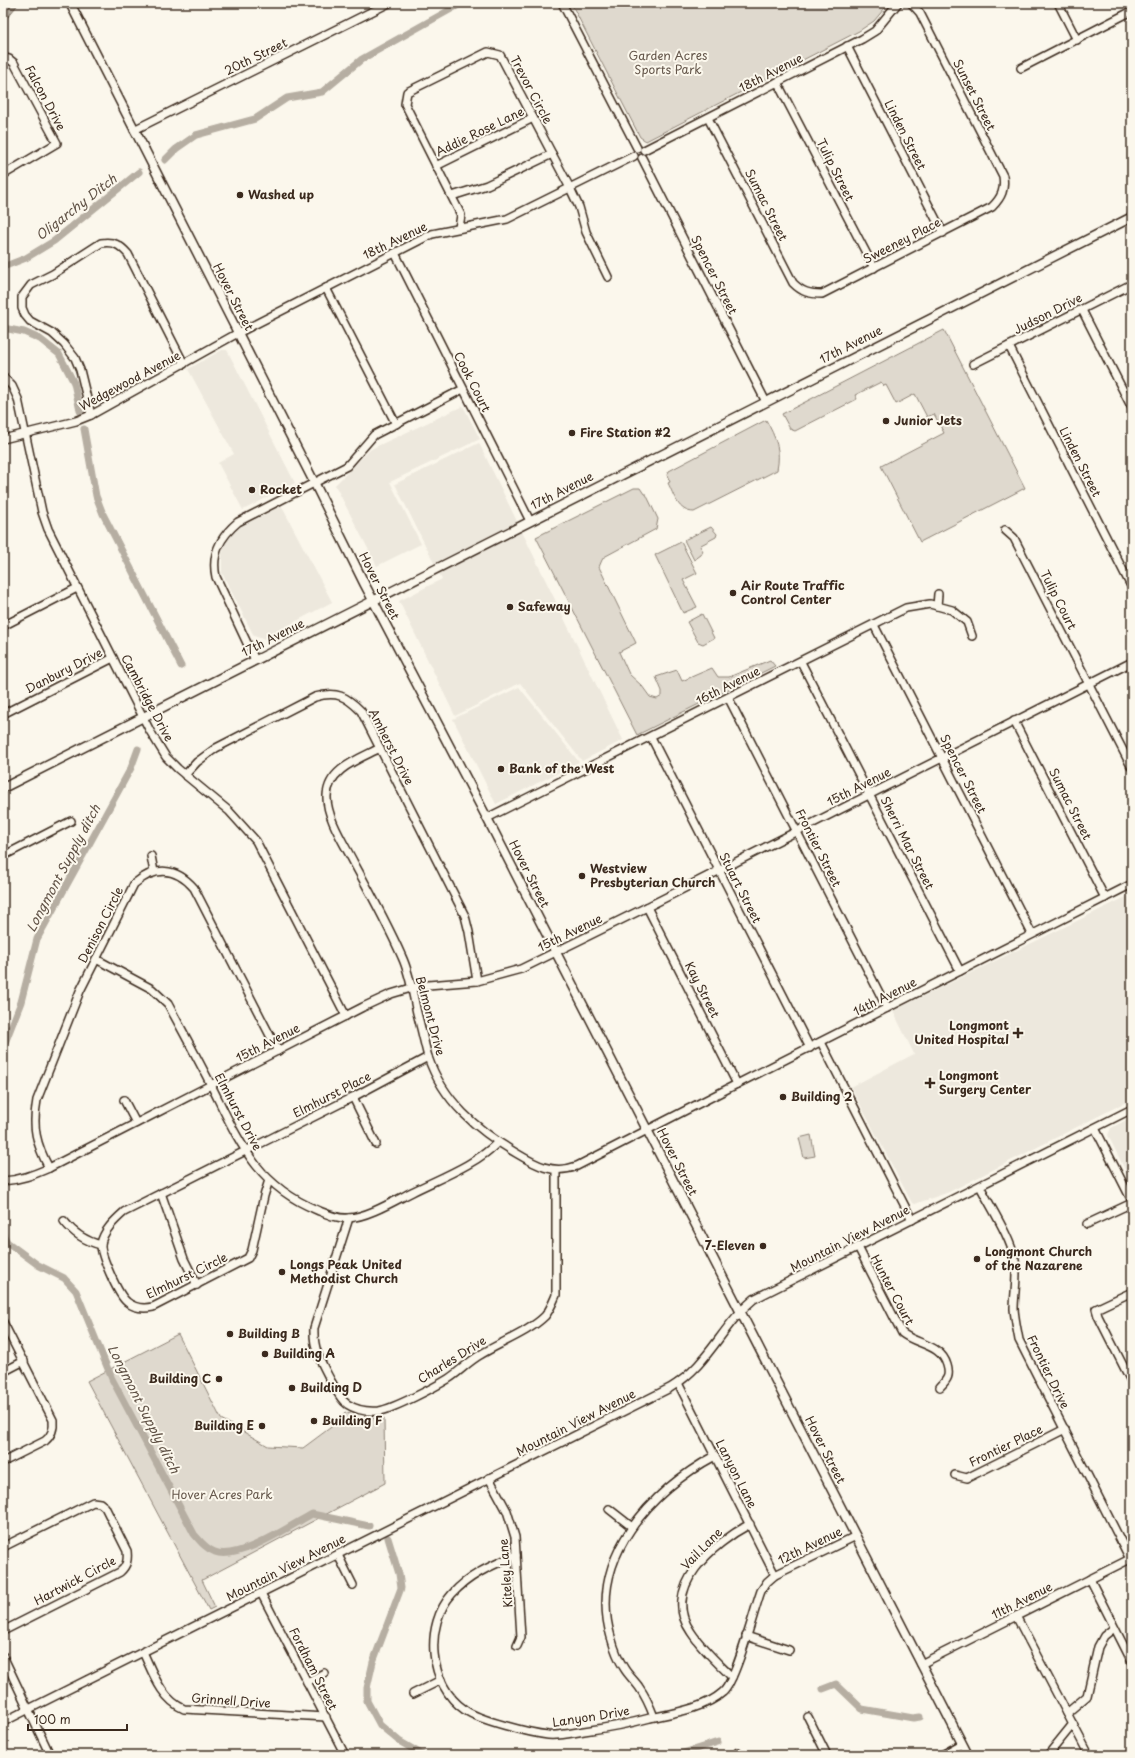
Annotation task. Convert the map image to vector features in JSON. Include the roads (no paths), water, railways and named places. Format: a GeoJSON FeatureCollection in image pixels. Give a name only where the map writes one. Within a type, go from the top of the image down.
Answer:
{"type":"FeatureCollection","features":[{"type":"Feature","properties":{"kind":"main road","name":"Hover Street"},"geometry":{"type":"LineString","coordinates":[[70,3],[373,600],[487,818],[968,1755]]}},
{"type":"Feature","properties":{"kind":"main road","name":"17th Avenue"},"geometry":{"type":"LineString","coordinates":[[3,788],[1132,217]]}},
{"type":"Feature","properties":{"kind":"street","name":"20th Street"},"geometry":{"type":"LineString","coordinates":[[134,130],[388,3]]}},
{"type":"Feature","properties":{"kind":"street"},"geometry":{"type":"LineString","coordinates":[[562,3],[637,148],[644,150],[644,156],[642,158],[637,159],[634,156],[634,151],[637,148]]}},
{"type":"Feature","properties":{"kind":"street","name":"18th Avenue"},"geometry":{"type":"LineString","coordinates":[[644,150],[875,31],[898,3]]}},
{"type":"Feature","properties":{"kind":"street","name":"Sunset Street"},"geometry":{"type":"LineString","coordinates":[[911,3],[920,13],[1002,176],[1004,185],[999,200]]}},
{"type":"Feature","properties":{"kind":"street"},"geometry":{"type":"LineString","coordinates":[[1058,3],[1077,40]]}},
{"type":"Feature","properties":{"kind":"street"},"geometry":{"type":"LineString","coordinates":[[1021,68],[1132,11]]}},
{"type":"Feature","properties":{"kind":"street","name":"Linden Street"},"geometry":{"type":"LineString","coordinates":[[847,46],[943,233]]}},
{"type":"Feature","properties":{"kind":"street","name":"Trevor Circle"},"geometry":{"type":"LineString","coordinates":[[460,228],[461,215],[405,104],[407,92],[488,52],[500,55],[570,188],[579,207],[586,232],[608,277]]}},
{"type":"Feature","properties":{"kind":"street","name":"Falcon Drive"},"geometry":{"type":"LineString","coordinates":[[3,57],[14,63],[56,143],[3,175]]}},
{"type":"Feature","properties":{"kind":"street","name":"Tulip Street"},"geometry":{"type":"LineString","coordinates":[[777,82],[874,268]]}},
{"type":"Feature","properties":{"kind":"street","name":"Addie Rose Lane"},"geometry":{"type":"LineString","coordinates":[[436,166],[533,118]]}},
{"type":"Feature","properties":{"kind":"street","name":"Sumac Street"},"geometry":{"type":"LineString","coordinates":[[708,118],[793,283],[798,288],[812,294]]}},
{"type":"Feature","properties":{"kind":"street"},"geometry":{"type":"LineString","coordinates":[[452,196],[487,185],[552,154]]}},
{"type":"Feature","properties":{"kind":"street","name":"18th Avenue"},"geometry":{"type":"LineString","coordinates":[[238,333],[432,234],[507,219],[634,156]]}},
{"type":"Feature","properties":{"kind":"street","name":"Spencer Street"},"geometry":{"type":"LineString","coordinates":[[642,158],[766,402]]}},
{"type":"Feature","properties":{"kind":"street","name":"Sweeney Place"},"geometry":{"type":"LineString","coordinates":[[812,294],[822,294],[874,268],[992,207],[999,200]]}},
{"type":"Feature","properties":{"kind":"street"},"geometry":{"type":"LineString","coordinates":[[91,415],[80,370],[74,358],[64,344],[52,333],[30,321],[22,308],[22,297],[31,285],[54,274],[101,243],[109,242],[117,244],[128,254],[184,364]]}},
{"type":"Feature","properties":{"kind":"street","name":"Cook Court"},"geometry":{"type":"LineString","coordinates":[[395,253],[530,521]]}},
{"type":"Feature","properties":{"kind":"street","name":"Judson Drive"},"geometry":{"type":"LineString","coordinates":[[973,364],[1132,284]]}},
{"type":"Feature","properties":{"kind":"street"},"geometry":{"type":"LineString","coordinates":[[326,288],[396,424]]}},
{"type":"Feature","properties":{"kind":"street"},"geometry":{"type":"LineString","coordinates":[[1082,310],[1132,408]]}},
{"type":"Feature","properties":{"kind":"street","name":"Wedgewood Avenue"},"geometry":{"type":"LineString","coordinates":[[3,439],[76,422],[238,333]]}},
{"type":"Feature","properties":{"kind":"street","name":"Linden Street"},"geometry":{"type":"LineString","coordinates":[[1009,346],[1132,588]]}},
{"type":"Feature","properties":{"kind":"street","name":"Cambridge Drive"},"geometry":{"type":"LineString","coordinates":[[3,376],[12,386],[18,399],[42,512],[48,529],[143,717],[166,757],[184,775],[229,811],[256,841],[346,1016]]}},
{"type":"Feature","properties":{"kind":"street"},"geometry":{"type":"LineString","coordinates":[[255,660],[216,578],[214,568],[216,550],[227,531],[238,522],[347,466],[374,436],[464,389]]}},
{"type":"Feature","properties":{"kind":"street","name":"Tulip Court"},"geometry":{"type":"LineString","coordinates":[[1005,530],[1014,538],[1088,684]]}},
{"type":"Feature","properties":{"kind":"street"},"geometry":{"type":"LineString","coordinates":[[3,626],[77,588]]}},
{"type":"Feature","properties":{"kind":"street"},"geometry":{"type":"LineString","coordinates":[[937,606],[938,594]]}},
{"type":"Feature","properties":{"kind":"street","name":"16th Avenue"},"geometry":{"type":"LineString","coordinates":[[487,818],[729,699],[906,608],[930,604],[952,610],[967,622],[972,636]]}},
{"type":"Feature","properties":{"kind":"street","name":"Spencer Street"},"geometry":{"type":"LineString","coordinates":[[874,625],[1032,934]]}},
{"type":"Feature","properties":{"kind":"street","name":"Danbury Drive"},"geometry":{"type":"LineString","coordinates":[[3,714],[113,658]]}},
{"type":"Feature","properties":{"kind":"street","name":"Sherri Mar Street"},"geometry":{"type":"LineString","coordinates":[[801,662],[960,971]]}},
{"type":"Feature","properties":{"kind":"street","name":"15th Avenue"},"geometry":{"type":"LineString","coordinates":[[3,1181],[15,1181],[29,1177],[49,1168],[391,994],[428,985],[477,981],[521,969],[556,953],[1132,662]]}},
{"type":"Feature","properties":{"kind":"street"},"geometry":{"type":"LineString","coordinates":[[1088,684],[1132,768]]}},
{"type":"Feature","properties":{"kind":"street","name":"Amherst Drive"},"geometry":{"type":"LineString","coordinates":[[184,775],[196,762],[216,748],[315,697],[324,695],[340,695],[353,703],[361,711],[464,916],[469,932],[477,981]]}},
{"type":"Feature","properties":{"kind":"street","name":"Frontier Street"},"geometry":{"type":"LineString","coordinates":[[729,699],[887,1008]]}},
{"type":"Feature","properties":{"kind":"street","name":"Sumac Street"},"geometry":{"type":"LineString","coordinates":[[1014,721],[1105,898]]}},
{"type":"Feature","properties":{"kind":"street","name":"Stuart Street"},"geometry":{"type":"LineString","coordinates":[[651,738],[810,1048]]}},
{"type":"Feature","properties":{"kind":"street","name":"Belmont Drive"},"geometry":{"type":"LineString","coordinates":[[380,748],[343,768],[335,776],[328,790],[328,806],[346,846],[403,959],[428,1057],[437,1078],[451,1100],[465,1116],[498,1142],[535,1164],[544,1168],[556,1170],[570,1169],[577,1166],[647,1130]]}},
{"type":"Feature","properties":{"kind":"street"},"geometry":{"type":"LineString","coordinates":[[3,856],[71,821]]}},
{"type":"Feature","properties":{"kind":"street"},"geometry":{"type":"LineString","coordinates":[[151,856],[154,872],[168,871],[179,875],[187,880],[194,888],[278,1051]]}},
{"type":"Feature","properties":{"kind":"street","name":"Denison Circle"},"geometry":{"type":"LineString","coordinates":[[49,1168],[37,1144],[34,1129],[34,1114],[37,1100],[80,991],[134,884],[145,876],[154,872]]}},
{"type":"Feature","properties":{"kind":"street","name":"14th Avenue"},"geometry":{"type":"LineString","coordinates":[[647,1130],[1132,884]]}},
{"type":"Feature","properties":{"kind":"street","name":"Kay Street"},"geometry":{"type":"LineString","coordinates":[[647,907],[737,1084]]}},
{"type":"Feature","properties":{"kind":"street","name":"Elmhurst Drive"},"geometry":{"type":"LineString","coordinates":[[96,959],[142,983],[160,995],[168,1004],[244,1150],[269,1180],[288,1195],[309,1207],[331,1216],[349,1218],[358,1217],[483,1156],[498,1142]]}},
{"type":"Feature","properties":{"kind":"street"},"geometry":{"type":"LineString","coordinates":[[821,1042],[912,1220]]}},
{"type":"Feature","properties":{"kind":"street","name":"Elmhurst Place"},"geometry":{"type":"LineString","coordinates":[[244,1150],[353,1097],[428,1057]]}},
{"type":"Feature","properties":{"kind":"street"},"geometry":{"type":"LineString","coordinates":[[353,1097],[376,1144]]}},
{"type":"Feature","properties":{"kind":"street"},"geometry":{"type":"LineString","coordinates":[[124,1100],[136,1123]]}},
{"type":"Feature","properties":{"kind":"street","name":"Mountain View Avenue"},"geometry":{"type":"LineString","coordinates":[[3,1722],[678,1383],[699,1366],[740,1312],[754,1299],[1132,1109]]}},
{"type":"Feature","properties":{"kind":"street"},"geometry":{"type":"LineString","coordinates":[[1087,1224],[1132,1202],[1095,1128]]}},
{"type":"Feature","properties":{"kind":"street"},"geometry":{"type":"LineString","coordinates":[[64,1221],[77,1235],[89,1242],[101,1245],[102,1239],[114,1220],[124,1212],[244,1150]]}},
{"type":"Feature","properties":{"kind":"street","name":"Charles Drive"},"geometry":{"type":"LineString","coordinates":[[349,1218],[314,1328],[313,1339],[316,1352],[339,1395],[347,1404],[368,1412],[379,1411],[412,1398],[448,1379],[479,1356],[535,1325],[545,1316],[556,1295],[556,1170]]}},
{"type":"Feature","properties":{"kind":"street","name":"Elmhurst Circle"},"geometry":{"type":"LineString","coordinates":[[101,1245],[104,1258],[120,1295],[127,1302],[136,1307],[153,1307],[248,1258],[252,1250],[269,1180]]}},
{"type":"Feature","properties":{"kind":"street","name":"Frontier Drive"},"geometry":{"type":"LineString","coordinates":[[980,1186],[1010,1245],[1015,1260],[1015,1325],[1019,1340],[1131,1559]]}},
{"type":"Feature","properties":{"kind":"street"},"geometry":{"type":"LineString","coordinates":[[161,1193],[184,1259],[197,1285]]}},
{"type":"Feature","properties":{"kind":"street","name":"Hunter Court"},"geometry":{"type":"LineString","coordinates":[[858,1247],[902,1333],[908,1338],[935,1348],[945,1360],[949,1374],[947,1380],[940,1387]]}},
{"type":"Feature","properties":{"kind":"street"},"geometry":{"type":"LineString","coordinates":[[1132,1292],[1096,1309],[1098,1316],[1132,1383]]}},
{"type":"Feature","properties":{"kind":"street"},"geometry":{"type":"LineString","coordinates":[[3,1322],[53,1420],[54,1427],[49,1437],[45,1441],[3,1462]]}},
{"type":"Feature","properties":{"kind":"street"},"geometry":{"type":"LineString","coordinates":[[3,1372],[24,1362]]}},
{"type":"Feature","properties":{"kind":"street","name":"Lanyon Lane"},"geometry":{"type":"LineString","coordinates":[[678,1383],[775,1575]]}},
{"type":"Feature","properties":{"kind":"street","name":"Frontier Place"},"geometry":{"type":"LineString","coordinates":[[956,1475],[967,1478],[1064,1429]]}},
{"type":"Feature","properties":{"kind":"street"},"geometry":{"type":"LineString","coordinates":[[654,1717],[649,1702],[620,1660],[611,1637],[607,1619],[609,1577],[615,1559],[632,1527],[661,1494],[679,1478],[715,1456]]}},
{"type":"Feature","properties":{"kind":"street","name":"Kiteley Lane"},"geometry":{"type":"LineString","coordinates":[[490,1478],[511,1519],[515,1537],[521,1637],[517,1646]]}},
{"type":"Feature","properties":{"kind":"street","name":"Hartwick Circle"},"geometry":{"type":"LineString","coordinates":[[3,1547],[93,1502],[100,1503],[105,1507],[127,1551],[128,1559],[124,1568],[120,1572],[3,1631]]}},
{"type":"Feature","properties":{"kind":"street"},"geometry":{"type":"LineString","coordinates":[[609,1509],[632,1527]]}},
{"type":"Feature","properties":{"kind":"street","name":"Vail Lane"},"geometry":{"type":"LineString","coordinates":[[732,1677],[690,1632],[684,1619],[681,1606],[682,1596],[685,1583],[692,1573],[721,1541],[750,1524]]}},
{"type":"Feature","properties":{"kind":"street","name":"12th Avenue"},"geometry":{"type":"LineString","coordinates":[[775,1575],[856,1536]]}},
{"type":"Feature","properties":{"kind":"street"},"geometry":{"type":"LineString","coordinates":[[338,1555],[353,1585]]}},
{"type":"Feature","properties":{"kind":"street","name":"Lanyon Drive"},"geometry":{"type":"LineString","coordinates":[[516,1555],[481,1570],[466,1580],[452,1594],[443,1607],[436,1624],[434,1654],[441,1680],[454,1700],[464,1709],[477,1716],[547,1735],[561,1735],[620,1726],[682,1710],[711,1700],[724,1692],[732,1677],[761,1591],[767,1582],[775,1575]]}},
{"type":"Feature","properties":{"kind":"street","name":"11th Avenue"},"geometry":{"type":"LineString","coordinates":[[921,1664],[1131,1559]]}},
{"type":"Feature","properties":{"kind":"street"},"geometry":{"type":"LineString","coordinates":[[1090,1579],[1132,1662]]}},
{"type":"Feature","properties":{"kind":"street","name":"Fordham Street"},"geometry":{"type":"LineString","coordinates":[[261,1593],[345,1755]]}},
{"type":"Feature","properties":{"kind":"street"},"geometry":{"type":"LineString","coordinates":[[1016,1616],[1089,1755]]}},
{"type":"Feature","properties":{"kind":"street"},"geometry":{"type":"LineString","coordinates":[[1067,1713],[1087,1696],[1098,1647],[1104,1636],[1114,1628]]}},
{"type":"Feature","properties":{"kind":"street"},"geometry":{"type":"LineString","coordinates":[[746,1636],[789,1650]]}},
{"type":"Feature","properties":{"kind":"street","name":"Grinnell Drive"},"geometry":{"type":"LineString","coordinates":[[143,1652],[160,1688],[168,1700],[184,1709],[326,1717]]}},
{"type":"Feature","properties":{"kind":"street"},"geometry":{"type":"LineString","coordinates":[[3,1656],[30,1709],[50,1755]]}},
{"type":"Feature","properties":{"kind":"street"},"geometry":{"type":"LineString","coordinates":[[307,1682],[324,1673]]}},
{"type":"Feature","properties":{"kind":"street"},"geometry":{"type":"LineString","coordinates":[[413,1694],[441,1680]]}},
{"type":"Feature","properties":{"kind":"street"},"geometry":{"type":"LineString","coordinates":[[808,1717],[827,1755]]}},
{"type":"Feature","properties":{"kind":"street"},"geometry":{"type":"LineString","coordinates":[[1048,1755],[1073,1724]]}},
{"type":"Feature","properties":{"kind":"street"},"geometry":{"type":"LineString","coordinates":[[942,1755],[962,1744]]}},
{"type":"Feature","properties":{"kind":"waterway","name":"Oligarchy Ditch"},"geometry":{"type":"LineString","coordinates":[[165,160],[176,149],[196,135],[255,119],[287,98],[322,92],[362,59],[462,3]]}},
{"type":"Feature","properties":{"kind":"waterway","name":"Oligarchy Ditch"},"geometry":{"type":"LineString","coordinates":[[3,267],[26,258],[54,241],[139,172]]}},
{"type":"Feature","properties":{"kind":"waterway","name":"Longmont Supply ditch"},"geometry":{"type":"LineString","coordinates":[[3,328],[24,332],[40,339],[59,354],[74,383],[80,411]]}},
{"type":"Feature","properties":{"kind":"waterway","name":"Longmont Supply ditch"},"geometry":{"type":"LineString","coordinates":[[84,429],[96,496],[103,514],[181,666]]}},
{"type":"Feature","properties":{"kind":"waterway","name":"Longmont Supply ditch"},"geometry":{"type":"LineString","coordinates":[[3,1048],[21,1002],[37,939],[131,768],[138,749]]}},
{"type":"Feature","properties":{"kind":"waterway","name":"Longmont Supply ditch"},"geometry":{"type":"LineString","coordinates":[[3,1234],[7,1242],[38,1265],[64,1278],[76,1291],[112,1379],[194,1534],[206,1547],[215,1552],[237,1552],[278,1534],[312,1514],[369,1526]]}},
{"type":"Feature","properties":{"kind":"waterway","name":"Longmont Supply ditch"},"geometry":{"type":"LineString","coordinates":[[388,1538],[399,1574],[401,1588],[373,1662],[367,1688],[367,1701],[380,1725],[399,1741],[423,1755]]}},
{"type":"Feature","properties":{"kind":"waterway","name":"Longmont Supply ditch"},"geometry":{"type":"LineString","coordinates":[[823,1689],[836,1684],[862,1709],[913,1718],[920,1717]]}},
{"type":"Feature","properties":{"kind":"waterway","name":"Longmont Supply ditch"},"geometry":{"type":"LineString","coordinates":[[677,1755],[718,1742]]}},
{"type":"Feature","properties":{"kind":"place","name":"Washed up"},"geometry":{"type":"Point","coordinates":[240,195]}},
{"type":"Feature","properties":{"kind":"place","name":"Junior Jets"},"geometry":{"type":"Point","coordinates":[886,421]}},
{"type":"Feature","properties":{"kind":"place","name":"Fire Station #2"},"geometry":{"type":"Point","coordinates":[572,433]}},
{"type":"Feature","properties":{"kind":"place","name":"Rocket"},"geometry":{"type":"Point","coordinates":[252,490]}},
{"type":"Feature","properties":{"kind":"place","name":"Air Route Traffic Control Center"},"geometry":{"type":"Point","coordinates":[733,593]}},
{"type":"Feature","properties":{"kind":"place","name":"Safeway"},"geometry":{"type":"Point","coordinates":[510,607]}},
{"type":"Feature","properties":{"kind":"place","name":"Bank of the West"},"geometry":{"type":"Point","coordinates":[501,769]}},
{"type":"Feature","properties":{"kind":"place","name":"Westview Presbyterian Church"},"geometry":{"type":"Point","coordinates":[582,876]}},
{"type":"Feature","properties":{"kind":"place","name":"Longmont United Hospital"},"geometry":{"type":"Point","coordinates":[1018,1033]}},
{"type":"Feature","properties":{"kind":"place","name":"Longmont Surgery Center"},"geometry":{"type":"Point","coordinates":[930,1083]}},
{"type":"Feature","properties":{"kind":"place","name":"Building 2"},"geometry":{"type":"Point","coordinates":[783,1097]}},
{"type":"Feature","properties":{"kind":"place","name":"7-Eleven"},"geometry":{"type":"Point","coordinates":[763,1246]}},
{"type":"Feature","properties":{"kind":"place","name":"Longmont Church of the Nazarene"},"geometry":{"type":"Point","coordinates":[977,1259]}},
{"type":"Feature","properties":{"kind":"place","name":"Longs Peak United Methodist Church"},"geometry":{"type":"Point","coordinates":[282,1272]}},
{"type":"Feature","properties":{"kind":"place","name":"Building B"},"geometry":{"type":"Point","coordinates":[230,1334]}},
{"type":"Feature","properties":{"kind":"place","name":"Building A"},"geometry":{"type":"Point","coordinates":[265,1354]}},
{"type":"Feature","properties":{"kind":"place","name":"Building C"},"geometry":{"type":"Point","coordinates":[219,1379]}},
{"type":"Feature","properties":{"kind":"place","name":"Building D"},"geometry":{"type":"Point","coordinates":[292,1388]}},
{"type":"Feature","properties":{"kind":"place","name":"Building F"},"geometry":{"type":"Point","coordinates":[314,1421]}},
{"type":"Feature","properties":{"kind":"place","name":"Building E"},"geometry":{"type":"Point","coordinates":[262,1426]}},
{"type":"Feature","properties":{"kind":"park label","name":"Garden Acres Sports Park"},"geometry":{"type":"Point","coordinates":[668,63]}},
{"type":"Feature","properties":{"kind":"park label","name":"Hover Acres Park"},"geometry":{"type":"Point","coordinates":[222,1495]}}]}
